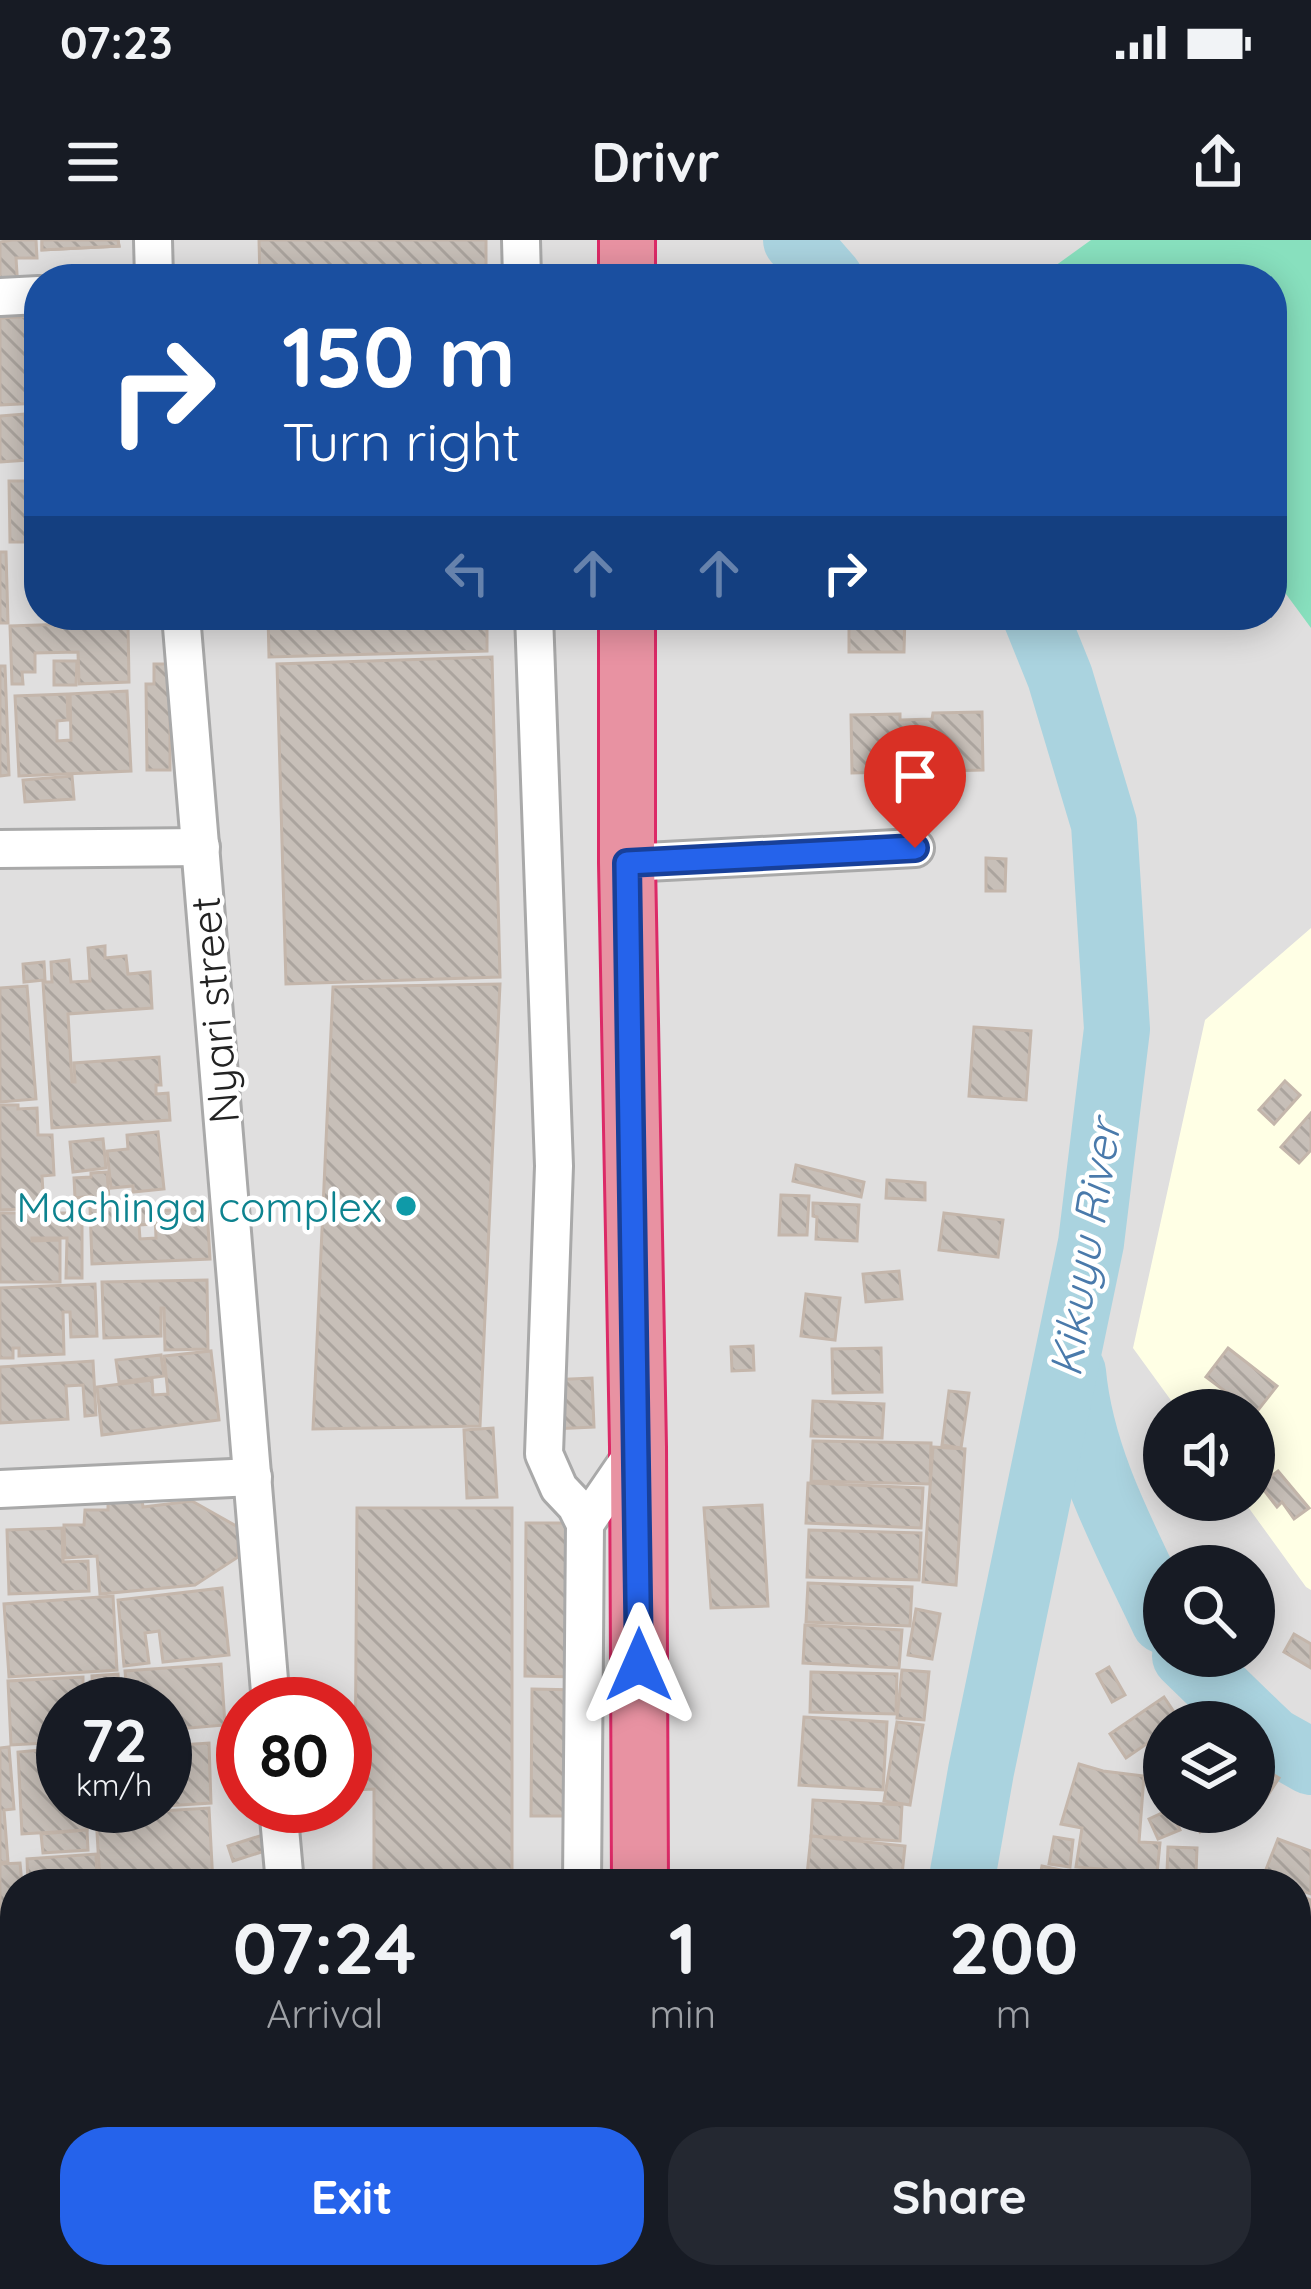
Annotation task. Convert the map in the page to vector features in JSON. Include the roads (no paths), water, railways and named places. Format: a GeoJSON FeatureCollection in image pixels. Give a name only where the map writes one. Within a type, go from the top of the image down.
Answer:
{"type":"FeatureCollection","features":[{"type":"Feature","properties":{"kind":"highway"},"geometry":{"type":"LineString","coordinates":[[627,630],[640,1869]]}},
{"type":"Feature","properties":{"kind":"street","name":"Nyari street"},"geometry":{"type":"LineString","coordinates":[[182,630],[269,1677]]}},
{"type":"Feature","properties":{"kind":"street"},"geometry":{"type":"LineString","coordinates":[[535,630],[554,1166],[544,1454],[559,1488],[585,1524],[582,1869]]}},
{"type":"Feature","properties":{"kind":"street"},"geometry":{"type":"LineString","coordinates":[[0,849],[200,847]]}},
{"type":"Feature","properties":{"kind":"street"},"geometry":{"type":"LineString","coordinates":[[627,863],[915,848]]}},
{"type":"Feature","properties":{"kind":"street"},"geometry":{"type":"LineString","coordinates":[[585,1524],[638,1447]]}},
{"type":"Feature","properties":{"kind":"street"},"geometry":{"type":"LineString","coordinates":[[0,1489],[253,1477]]}},
{"type":"Feature","properties":{"kind":"street"},"geometry":{"type":"LineString","coordinates":[[280,1833],[283,1869]]}},
{"type":"Feature","properties":{"kind":"waterway","name":"Kikuyu River"},"geometry":{"type":"LineString","coordinates":[[796,240],[817,264]]}},
{"type":"Feature","properties":{"kind":"waterway","name":"Kikuyu River"},"geometry":{"type":"LineString","coordinates":[[964,1869],[1091,1243],[1117,1029],[1104,824],[1041,630]]}},
{"type":"Feature","properties":{"kind":"waterway"},"geometry":{"type":"LineString","coordinates":[[1073,1372],[1085,1437],[1143,1577]]}},
{"type":"Feature","properties":{"kind":"waterway"},"geometry":{"type":"LineString","coordinates":[[1207,1677],[1231,1701]]}},
{"type":"Feature","properties":{"kind":"waterway"},"geometry":{"type":"LineString","coordinates":[[1275,1742],[1311,1762]]}},
{"type":"Feature","properties":{"kind":"place","name":"Machinga complex"},"geometry":{"type":"Point","coordinates":[406,1206]}}]}
